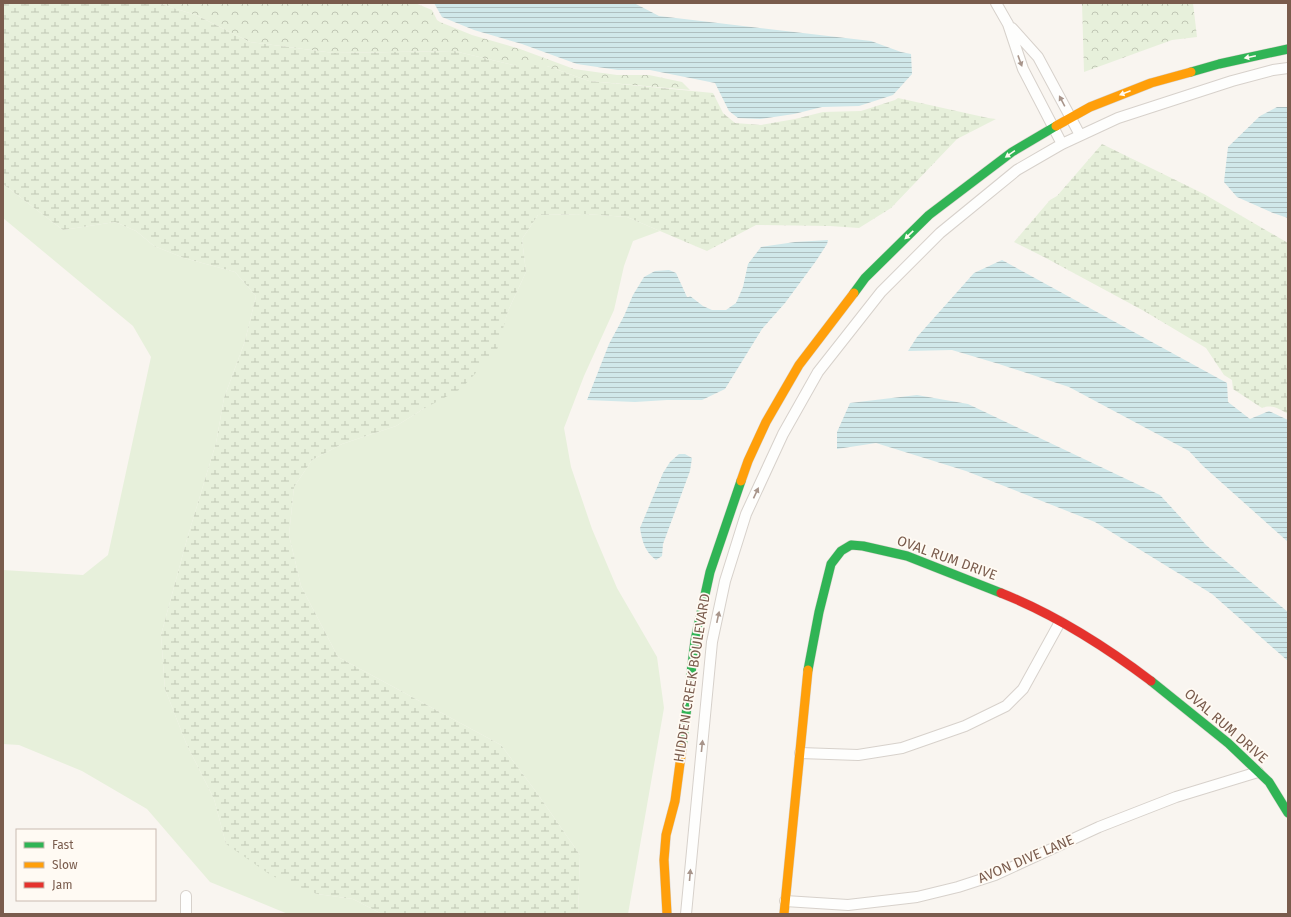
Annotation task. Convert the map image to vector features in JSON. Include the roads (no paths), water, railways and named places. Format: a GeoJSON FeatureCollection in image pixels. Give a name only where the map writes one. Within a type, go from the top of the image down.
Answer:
{"type":"FeatureCollection","features":[{"type":"Feature","properties":{"kind":"street"},"geometry":{"type":"LineString","coordinates":[[996,3],[1008,24],[1023,69],[1062,144]]}},
{"type":"Feature","properties":{"kind":"street"},"geometry":{"type":"LineString","coordinates":[[1008,24],[1038,57],[1080,135]]}},
{"type":"Feature","properties":{"kind":"street","name":"HIDDEN CREEK BOULEVARD"},"geometry":{"type":"LineString","coordinates":[[667,914],[664,860],[666,835],[675,801],[695,640],[710,572],[728,513],[748,461],[766,422],[798,365],[865,278],[929,215],[1012,152],[1070,117],[1090,107],[1151,83],[1219,64],[1288,50]]}},
{"type":"Feature","properties":{"kind":"street","name":"HIDDEN CREEK BOULEVARD"},"geometry":{"type":"LineString","coordinates":[[686,914],[714,634],[725,581],[746,514],[783,434],[818,372],[881,292],[940,233],[1017,170],[1062,144],[1118,118],[1232,81],[1272,70],[1288,68]]}},
{"type":"Feature","properties":{"kind":"street","name":"OVAL RUM DRIVE"},"geometry":{"type":"LineString","coordinates":[[784,914],[808,668],[819,612],[831,564],[841,551],[851,545],[864,546],[907,556],[1016,600],[1087,636],[1150,680],[1228,743],[1269,782],[1288,813]]}},
{"type":"Feature","properties":{"kind":"street"},"geometry":{"type":"LineString","coordinates":[[800,753],[858,755],[902,748],[965,726],[1006,706],[1023,689],[1060,622]]}},
{"type":"Feature","properties":{"kind":"street","name":"AVON DIVE LANE"},"geometry":{"type":"LineString","coordinates":[[785,901],[848,905],[917,897],[958,887],[995,875],[1099,827],[1176,797],[1258,772]]}},
{"type":"Feature","properties":{"kind":"street"},"geometry":{"type":"LineString","coordinates":[[186,896],[186,914]]}},
{"type":"Feature","properties":{"kind":"water"},"geometry":{"type":"Polygon","coordinates":[[[434,3],[634,3],[659,16],[871,41],[911,54],[912,74],[893,95],[859,106],[822,107],[794,114],[760,119],[738,118],[729,111],[715,83],[650,70],[618,70],[577,64],[522,44],[474,30],[442,17],[434,3]]]}},
{"type":"Feature","properties":{"kind":"water"},"geometry":{"type":"Polygon","coordinates":[[[1277,107],[1288,107],[1288,218],[1237,197],[1224,182],[1228,147],[1260,116],[1277,107]]]}},
{"type":"Feature","properties":{"kind":"water"},"geometry":{"type":"Polygon","coordinates":[[[828,240],[816,261],[785,303],[762,329],[725,389],[702,400],[635,402],[587,400],[609,344],[633,295],[644,277],[655,271],[669,270],[676,273],[687,297],[690,296],[703,306],[712,310],[726,310],[736,303],[743,287],[748,264],[761,247],[795,242],[828,240]]]}},
{"type":"Feature","properties":{"kind":"water"},"geometry":{"type":"Polygon","coordinates":[[[1002,260],[1227,383],[1228,402],[1250,419],[1269,411],[1288,420],[1288,542],[1203,466],[1189,451],[1069,387],[952,350],[908,351],[917,337],[974,273],[1002,260]]]}},
{"type":"Feature","properties":{"kind":"water"},"geometry":{"type":"Polygon","coordinates":[[[917,395],[968,404],[1160,495],[1206,545],[1288,612],[1288,661],[1212,594],[1095,522],[966,471],[876,443],[837,449],[837,432],[850,403],[917,395]]]}},
{"type":"Feature","properties":{"kind":"water"},"geometry":{"type":"Polygon","coordinates":[[[679,454],[685,454],[692,458],[690,471],[663,544],[662,556],[656,560],[652,557],[645,546],[640,528],[663,473],[670,462],[679,454]]]}}]}
